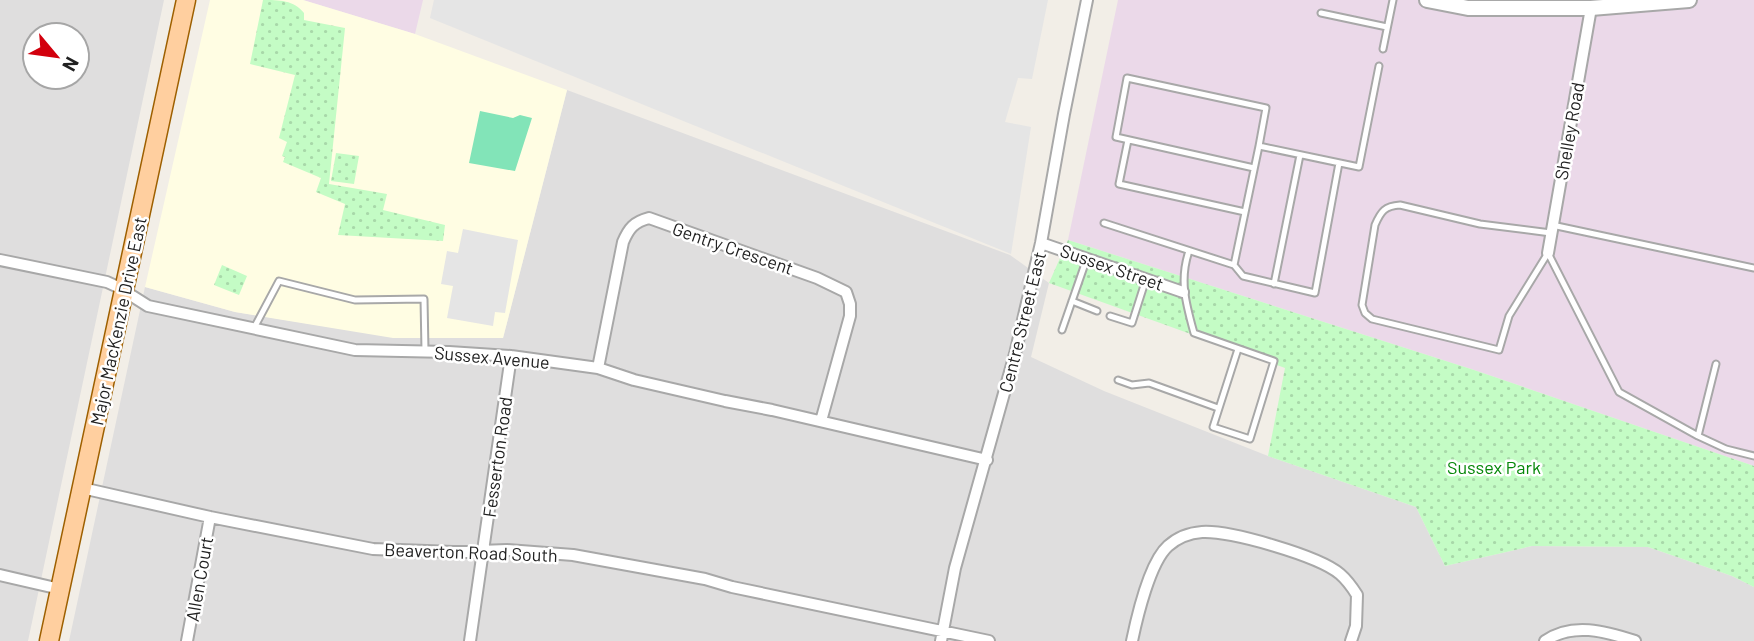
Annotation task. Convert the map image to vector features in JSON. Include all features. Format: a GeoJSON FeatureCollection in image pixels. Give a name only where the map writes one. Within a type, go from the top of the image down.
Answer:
{"type":"FeatureCollection","features":[{"type":"Feature","properties":{"kind":"main road","name":"Major MacKenzie Drive East"},"geometry":{"type":"LineString","coordinates":[[48,641],[186,0]]}},
{"type":"Feature","properties":{"kind":"street","name":"Centre Street East"},"geometry":{"type":"LineString","coordinates":[[942,636],[956,568],[1015,354],[1041,243],[1087,0]]}},
{"type":"Feature","properties":{"kind":"street"},"geometry":{"type":"LineString","coordinates":[[1427,0],[1468,8],[1591,8],[1689,0]]}},
{"type":"Feature","properties":{"kind":"street","name":"Shelley Road"},"geometry":{"type":"LineString","coordinates":[[1548,253],[1591,8]]}},
{"type":"Feature","properties":{"kind":"street","name":"Gentry Crescent"},"geometry":{"type":"LineString","coordinates":[[598,368],[623,242],[629,228],[637,221],[649,218],[817,278],[846,292],[850,316],[821,421]]}},
{"type":"Feature","properties":{"kind":"street","name":"Sussex Street"},"geometry":{"type":"LineString","coordinates":[[1041,243],[1183,292]]}},
{"type":"Feature","properties":{"kind":"street","name":"Sussex Avenue"},"geometry":{"type":"LineString","coordinates":[[0,260],[107,282],[143,305],[355,350],[511,356],[598,368],[699,395],[987,460]]}},
{"type":"Feature","properties":{"kind":"street","name":"Fesserton Road"},"geometry":{"type":"LineString","coordinates":[[470,641],[511,356]]}},
{"type":"Feature","properties":{"kind":"street","name":"Beaverton Road South"},"geometry":{"type":"LineString","coordinates":[[82,488],[210,517],[373,549],[507,550],[573,555],[649,568],[942,636],[989,641]]}},
{"type":"Feature","properties":{"kind":"street","name":"Allen Court"},"geometry":{"type":"LineString","coordinates":[[187,641],[210,517]]}},
{"type":"Feature","properties":{"kind":"street"},"geometry":{"type":"LineString","coordinates":[[1132,641],[1156,560],[1179,538],[1202,532],[1230,533],[1293,551],[1321,562],[1338,573],[1357,595],[1356,626],[1351,641]]}},
{"type":"Feature","properties":{"kind":"street"},"geometry":{"type":"LineString","coordinates":[[0,575],[60,589]]}},
{"type":"Feature","properties":{"kind":"street"},"geometry":{"type":"LineString","coordinates":[[1545,641],[1558,633],[1576,629],[1608,633],[1635,641]]}},
{"type":"Feature","properties":{"kind":"lane"},"geometry":{"type":"LineString","coordinates":[[1383,49],[1393,0]]}},
{"type":"Feature","properties":{"kind":"lane"},"geometry":{"type":"LineString","coordinates":[[1321,13],[1387,27]]}},
{"type":"Feature","properties":{"kind":"lane"},"geometry":{"type":"LineString","coordinates":[[1259,146],[1359,167],[1380,65]]}},
{"type":"Feature","properties":{"kind":"lane"},"geometry":{"type":"LineString","coordinates":[[1234,265],[1259,146],[1266,108],[1128,78],[1116,137],[1254,169]]}},
{"type":"Feature","properties":{"kind":"lane"},"geometry":{"type":"LineString","coordinates":[[1128,140],[1119,184],[1245,212]]}},
{"type":"Feature","properties":{"kind":"lane"},"geometry":{"type":"LineString","coordinates":[[1274,284],[1300,155]]}},
{"type":"Feature","properties":{"kind":"lane"},"geometry":{"type":"LineString","coordinates":[[1104,223],[1234,265],[1243,276],[1315,293],[1339,163]]}},
{"type":"Feature","properties":{"kind":"lane"},"geometry":{"type":"LineString","coordinates":[[1548,253],[1509,316],[1499,350],[1372,318],[1365,313],[1362,305],[1375,225],[1380,212],[1389,205],[1401,205],[1480,223],[1552,229],[1754,268]]}},
{"type":"Feature","properties":{"kind":"lane"},"geometry":{"type":"LineString","coordinates":[[1189,251],[1184,267],[1183,292],[1194,333],[1273,361],[1250,439],[1213,427],[1238,349]]}},
{"type":"Feature","properties":{"kind":"lane"},"geometry":{"type":"LineString","coordinates":[[1548,253],[1619,392],[1698,436],[1726,449],[1754,456]]}},
{"type":"Feature","properties":{"kind":"lane"},"geometry":{"type":"LineString","coordinates":[[1062,330],[1087,258]]}},
{"type":"Feature","properties":{"kind":"lane"},"geometry":{"type":"LineString","coordinates":[[1110,316],[1132,323],[1146,279]]}},
{"type":"Feature","properties":{"kind":"lane"},"geometry":{"type":"LineString","coordinates":[[254,327],[279,281],[355,300],[424,299],[425,351]]}},
{"type":"Feature","properties":{"kind":"lane"},"geometry":{"type":"LineString","coordinates":[[1072,301],[1097,311]]}},
{"type":"Feature","properties":{"kind":"lane"},"geometry":{"type":"LineString","coordinates":[[1698,436],[1716,364]]}},
{"type":"Feature","properties":{"kind":"lane"},"geometry":{"type":"LineString","coordinates":[[1118,380],[1132,384],[1149,383],[1218,408]]}},
{"type":"Feature","properties":{"kind":"shaded area"},"geometry":{"type":"Polygon","coordinates":[[[0,0],[164,0],[28,641],[0,641],[0,0]]]}},
{"type":"Feature","properties":{"kind":"shaded area"},"geometry":{"type":"Polygon","coordinates":[[[210,0],[303,0],[415,34],[567,90],[503,338],[393,338],[235,312],[145,287],[210,0]]]}},
{"type":"Feature","properties":{"kind":"shaded area"},"geometry":{"type":"Polygon","coordinates":[[[303,0],[423,0],[415,34],[303,0]]]}},
{"type":"Feature","properties":{"kind":"shaded area"},"geometry":{"type":"Polygon","coordinates":[[[434,0],[1048,0],[1032,79],[1018,78],[1005,122],[1031,127],[1011,254],[430,18],[434,0]]]}},
{"type":"Feature","properties":{"kind":"shaded area"},"geometry":{"type":"Polygon","coordinates":[[[1118,0],[1754,0],[1754,466],[1474,370],[1068,240],[1118,0]]]}},
{"type":"Feature","properties":{"kind":"shaded area"},"geometry":{"type":"Polygon","coordinates":[[[567,90],[1010,255],[1049,283],[1031,357],[1104,391],[1268,456],[1416,507],[1445,566],[1532,546],[1648,547],[1732,576],[1754,587],[1754,641],[69,641],[145,287],[235,312],[393,337],[503,338],[567,90]]]}},
{"type":"Feature","properties":{"kind":"shaded area"},"geometry":{"type":"Polygon","coordinates":[[[463,229],[518,240],[505,313],[495,312],[493,326],[447,318],[453,286],[441,284],[447,251],[458,253],[463,229]]]}},
{"type":"Feature","properties":{"kind":"green space"},"geometry":{"type":"Polygon","coordinates":[[[263,0],[291,3],[304,13],[304,20],[345,28],[329,184],[387,194],[383,210],[445,225],[443,241],[338,235],[345,204],[316,192],[321,178],[283,162],[285,157],[282,156],[287,142],[279,138],[295,75],[250,64],[263,0]]]}},
{"type":"Feature","properties":{"kind":"green space"},"geometry":{"type":"Polygon","coordinates":[[[480,111],[513,118],[520,115],[532,118],[515,171],[469,163],[480,111]]]}},
{"type":"Feature","properties":{"kind":"green space"},"geometry":{"type":"Polygon","coordinates":[[[336,153],[359,156],[354,184],[331,181],[336,153]]]}},
{"type":"Feature","properties":{"kind":"green space","name":"Sussex Park"},"geometry":{"type":"Polygon","coordinates":[[[1068,240],[1474,370],[1754,466],[1754,587],[1732,576],[1648,547],[1532,546],[1445,566],[1416,507],[1268,456],[1285,368],[1049,283],[1068,240]]]}},
{"type":"Feature","properties":{"kind":"green space"},"geometry":{"type":"Polygon","coordinates":[[[222,265],[247,276],[239,295],[214,285],[222,265]]]}}]}
